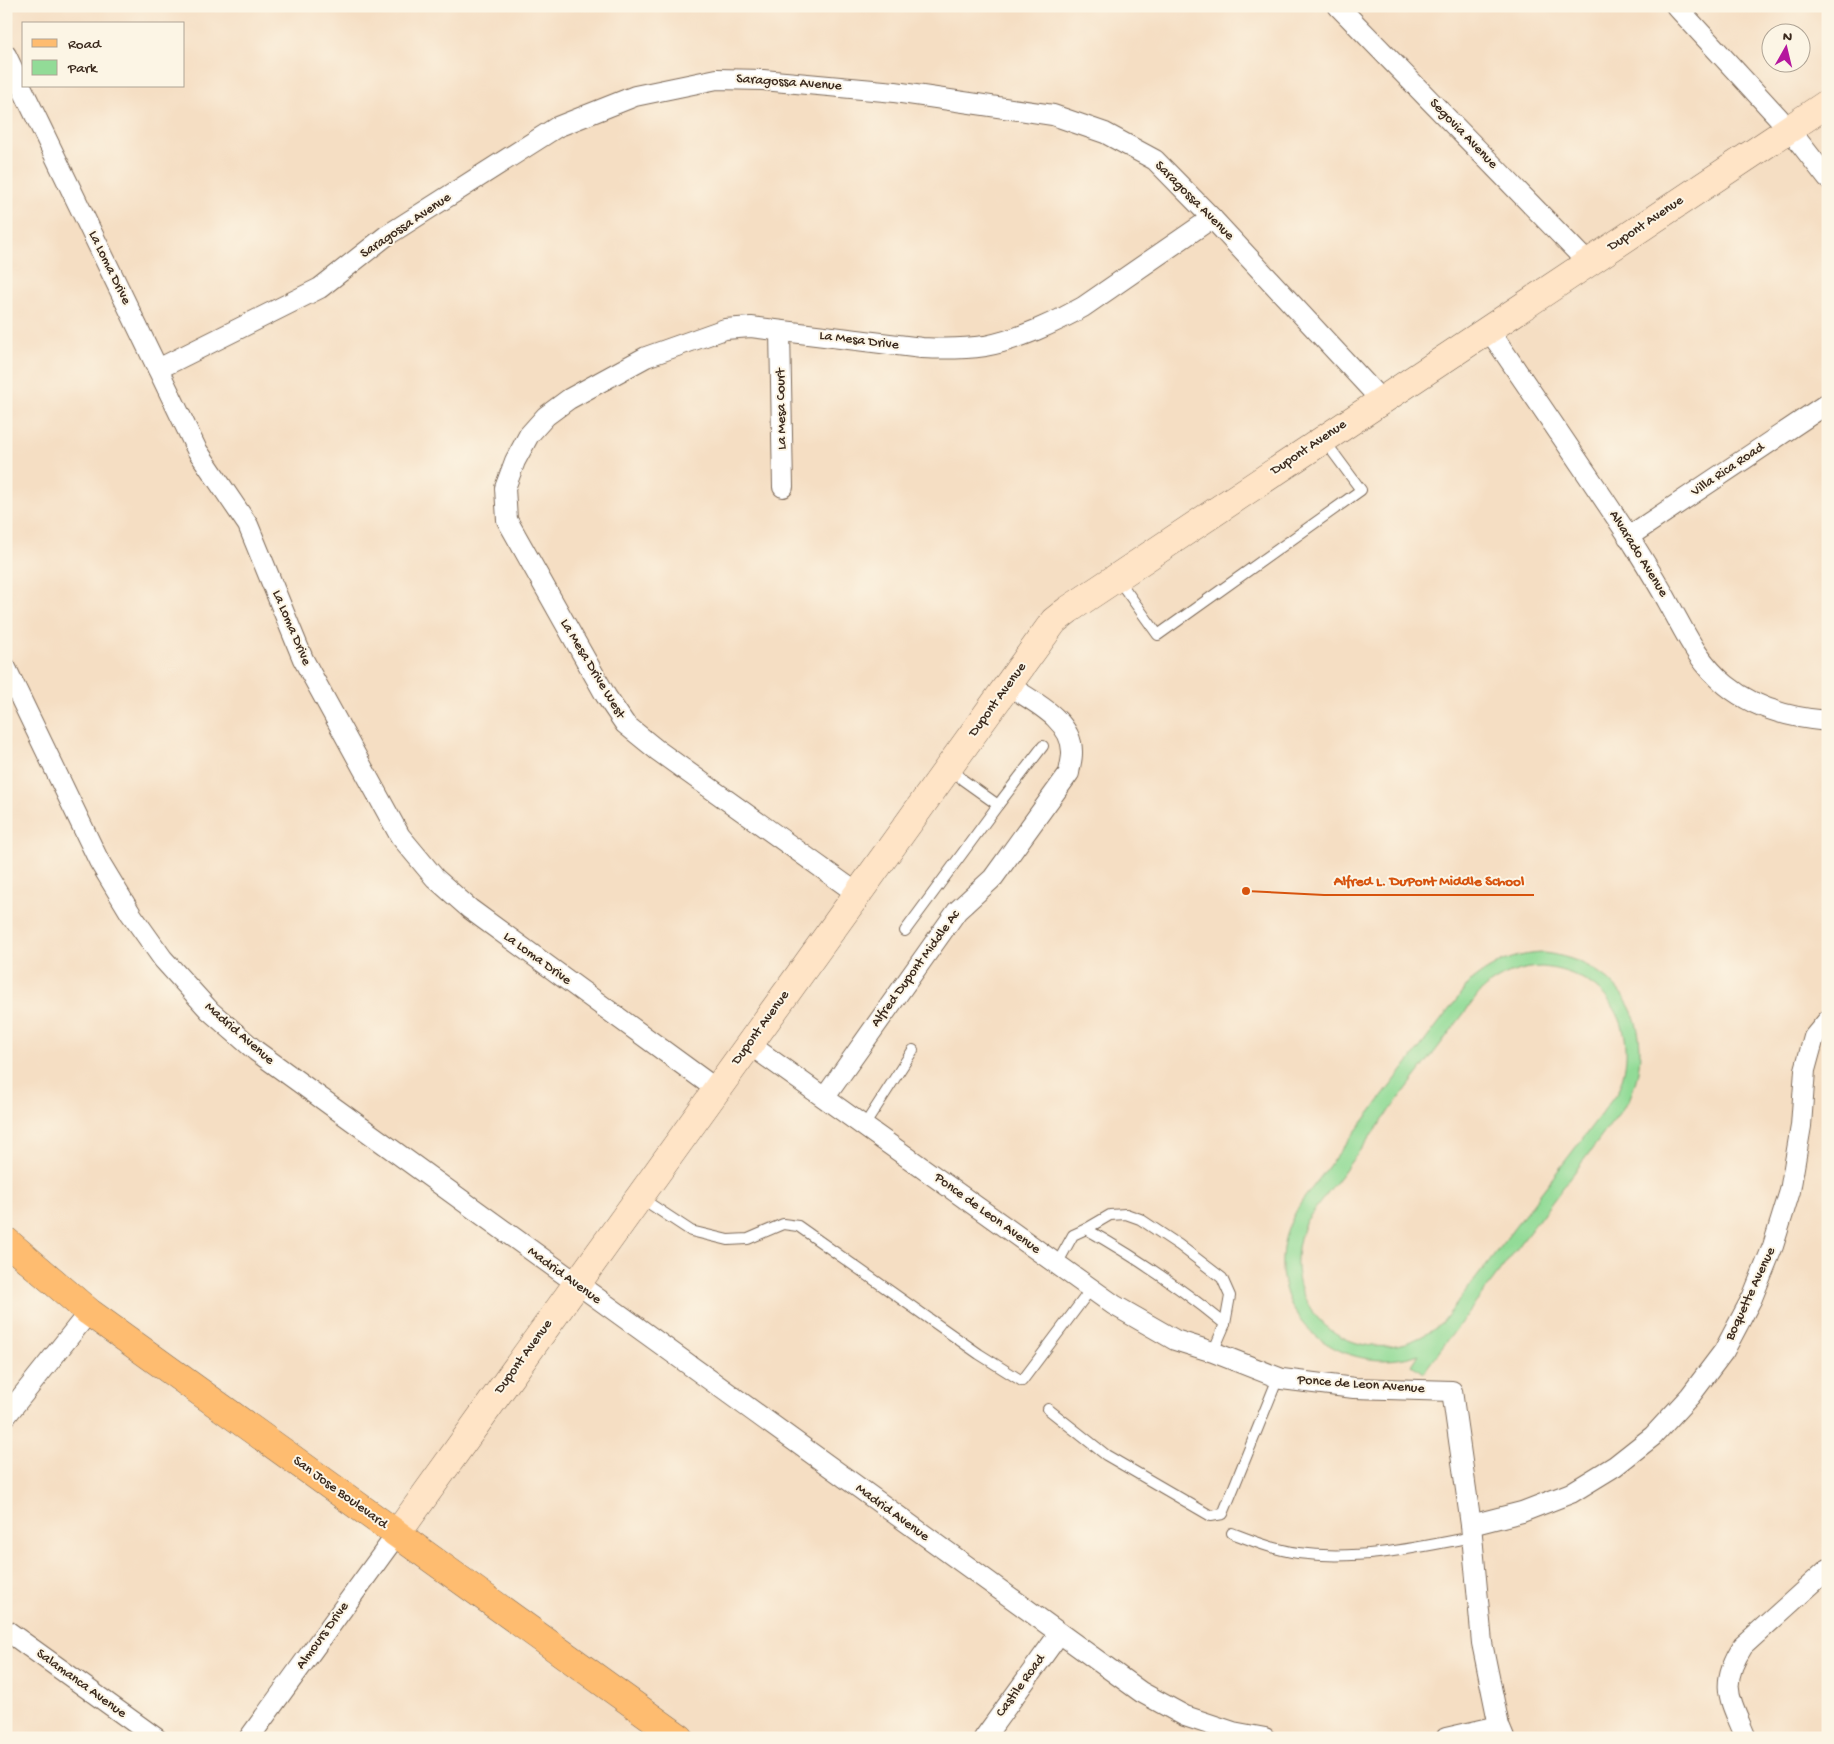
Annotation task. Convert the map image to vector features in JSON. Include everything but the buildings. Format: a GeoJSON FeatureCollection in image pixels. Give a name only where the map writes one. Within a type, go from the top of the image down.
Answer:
{"type":"FeatureCollection","features":[{"type":"Feature","properties":{"kind":"main road","name":"San Jose Boulevard"},"geometry":{"type":"LineString","coordinates":[[6,1241],[89,1312],[680,1738]]}},
{"type":"Feature","properties":{"kind":"street","name":"Segovia Avenue"},"geometry":{"type":"LineString","coordinates":[[1338,6],[1588,263]]}},
{"type":"Feature","properties":{"kind":"street"},"geometry":{"type":"LineString","coordinates":[[1676,6],[1789,129],[1828,179]]}},
{"type":"Feature","properties":{"kind":"street","name":"La Loma Drive"},"geometry":{"type":"LineString","coordinates":[[6,55],[197,450],[248,525],[303,659],[400,836],[434,878],[470,909],[716,1089]]}},
{"type":"Feature","properties":{"kind":"street","name":"Saragossa Avenue"},"geometry":{"type":"LineString","coordinates":[[158,369],[320,288],[386,236],[557,127],[635,96],[717,79],[763,80],[895,92],[1053,116],[1105,133],[1155,160],[1212,218],[1381,400]]}},
{"type":"Feature","properties":{"kind":"street","name":"Dupont Avenue"},"geometry":{"type":"LineString","coordinates":[[397,1534],[1054,621],[1116,577],[1828,103]]}},
{"type":"Feature","properties":{"kind":"street","name":"La Mesa Drive"},"geometry":{"type":"LineString","coordinates":[[515,461],[529,435],[546,416],[569,399],[646,357],[724,329],[751,327],[922,348],[947,349],[986,346],[1070,314],[1212,218]]}},
{"type":"Feature","properties":{"kind":"street","name":"Alvarado Avenue"},"geometry":{"type":"LineString","coordinates":[[1489,330],[1628,537],[1668,600],[1691,646],[1707,668],[1727,686],[1759,706],[1802,719],[1828,721]]}},
{"type":"Feature","properties":{"kind":"street","name":"La Mesa Court"},"geometry":{"type":"LineString","coordinates":[[780,331],[783,487]]}},
{"type":"Feature","properties":{"kind":"street","name":"Villa Rica Road"},"geometry":{"type":"LineString","coordinates":[[1628,537],[1828,403]]}},
{"type":"Feature","properties":{"kind":"street","name":"La Mesa Drive West"},"geometry":{"type":"LineString","coordinates":[[515,461],[505,488],[507,520],[606,696],[625,724],[657,750],[858,894]]}},
{"type":"Feature","properties":{"kind":"street","name":"Madrid Avenue"},"geometry":{"type":"LineString","coordinates":[[6,668],[99,861],[131,914],[163,959],[210,1011],[256,1051],[1141,1692],[1185,1716],[1233,1732],[1265,1738]]}},
{"type":"Feature","properties":{"kind":"street","name":"Alfred Dupont Middle Ac"},"geometry":{"type":"LineString","coordinates":[[825,1097],[957,911],[993,878],[1069,773],[1072,752],[1067,732],[1054,716],[1008,685]]}},
{"type":"Feature","properties":{"kind":"street","name":"Boquette Avenue"},"geometry":{"type":"LineString","coordinates":[[1472,1531],[1571,1493],[1614,1466],[1653,1436],[1690,1396],[1724,1351],[1752,1298],[1773,1246],[1790,1191],[1801,1126],[1805,1070],[1814,1037],[1828,1020]]}},
{"type":"Feature","properties":{"kind":"street","name":"Ponce de Leon Avenue"},"geometry":{"type":"LineString","coordinates":[[749,1044],[1114,1305],[1175,1340],[1213,1352],[1278,1378],[1354,1388],[1452,1391],[1472,1531],[1482,1643],[1502,1732]]}},
{"type":"Feature","properties":{"kind":"street"},"geometry":{"type":"LineString","coordinates":[[6,1416],[89,1312]]}},
{"type":"Feature","properties":{"kind":"street","name":"Almours Drive"},"geometry":{"type":"LineString","coordinates":[[249,1738],[397,1534]]}},
{"type":"Feature","properties":{"kind":"street"},"geometry":{"type":"LineString","coordinates":[[1746,1738],[1732,1702],[1728,1683],[1732,1662],[1743,1646],[1828,1570]]}},
{"type":"Feature","properties":{"kind":"street","name":"Salamanca Avenue"},"geometry":{"type":"LineString","coordinates":[[6,1630],[156,1738]]}},
{"type":"Feature","properties":{"kind":"street","name":"Castile Road"},"geometry":{"type":"LineString","coordinates":[[984,1738],[1059,1634]]}},
{"type":"Feature","properties":{"kind":"street"},"geometry":{"type":"LineString","coordinates":[[1446,1738],[1502,1732]]}},
{"type":"Feature","properties":{"kind":"lane"},"geometry":{"type":"LineString","coordinates":[[1116,577],[1158,635],[1361,490],[1323,439]]}},
{"type":"Feature","properties":{"kind":"lane"},"geometry":{"type":"LineString","coordinates":[[904,931],[1043,746]]}},
{"type":"Feature","properties":{"kind":"lane"},"geometry":{"type":"LineString","coordinates":[[950,766],[963,780],[998,805]]}},
{"type":"Feature","properties":{"kind":"lane"},"geometry":{"type":"LineString","coordinates":[[864,1126],[913,1050]]}},
{"type":"Feature","properties":{"kind":"lane"},"geometry":{"type":"LineString","coordinates":[[639,1196],[691,1231],[728,1240],[748,1239],[783,1224],[798,1226],[979,1354],[1022,1381],[1092,1288]]}},
{"type":"Feature","properties":{"kind":"lane"},"geometry":{"type":"LineString","coordinates":[[1057,1264],[1073,1235],[1086,1230],[1110,1215],[1126,1214],[1140,1219],[1222,1278],[1230,1296],[1225,1324],[1213,1352]]}},
{"type":"Feature","properties":{"kind":"lane"},"geometry":{"type":"LineString","coordinates":[[1086,1230],[1107,1241],[1204,1307],[1225,1324]]}},
{"type":"Feature","properties":{"kind":"lane"},"geometry":{"type":"LineString","coordinates":[[1048,1409],[1106,1455],[1211,1516],[1223,1514],[1278,1378]]}},
{"type":"Feature","properties":{"kind":"lane"},"geometry":{"type":"LineString","coordinates":[[1232,1533],[1284,1551],[1326,1555],[1372,1553],[1429,1546],[1472,1531]]}},
{"type":"Feature","properties":{"kind":"green space"},"geometry":{"type":"Polygon","coordinates":[[[1543,953],[1570,959],[1593,969],[1612,984],[1627,1002],[1636,1024],[1640,1047],[1638,1073],[1629,1100],[1423,1373],[1412,1365],[1419,1354],[1394,1359],[1369,1359],[1346,1353],[1324,1342],[1306,1327],[1292,1307],[1284,1284],[1282,1258],[1284,1242],[1291,1221],[1302,1201],[1471,981],[1496,964],[1523,955],[1543,953]],[[1542,967],[1525,969],[1502,977],[1481,991],[1306,1221],[1297,1254],[1300,1284],[1311,1310],[1330,1330],[1355,1342],[1383,1346],[1413,1340],[1442,1323],[1617,1093],[1624,1070],[1626,1048],[1623,1028],[1615,1009],[1602,993],[1586,981],[1566,972],[1542,967]]]}},
{"type":"Feature","properties":{"kind":"place","name":"Alfred L. DuPont Middle School"},"geometry":{"type":"Point","coordinates":[1246,891]}}]}
